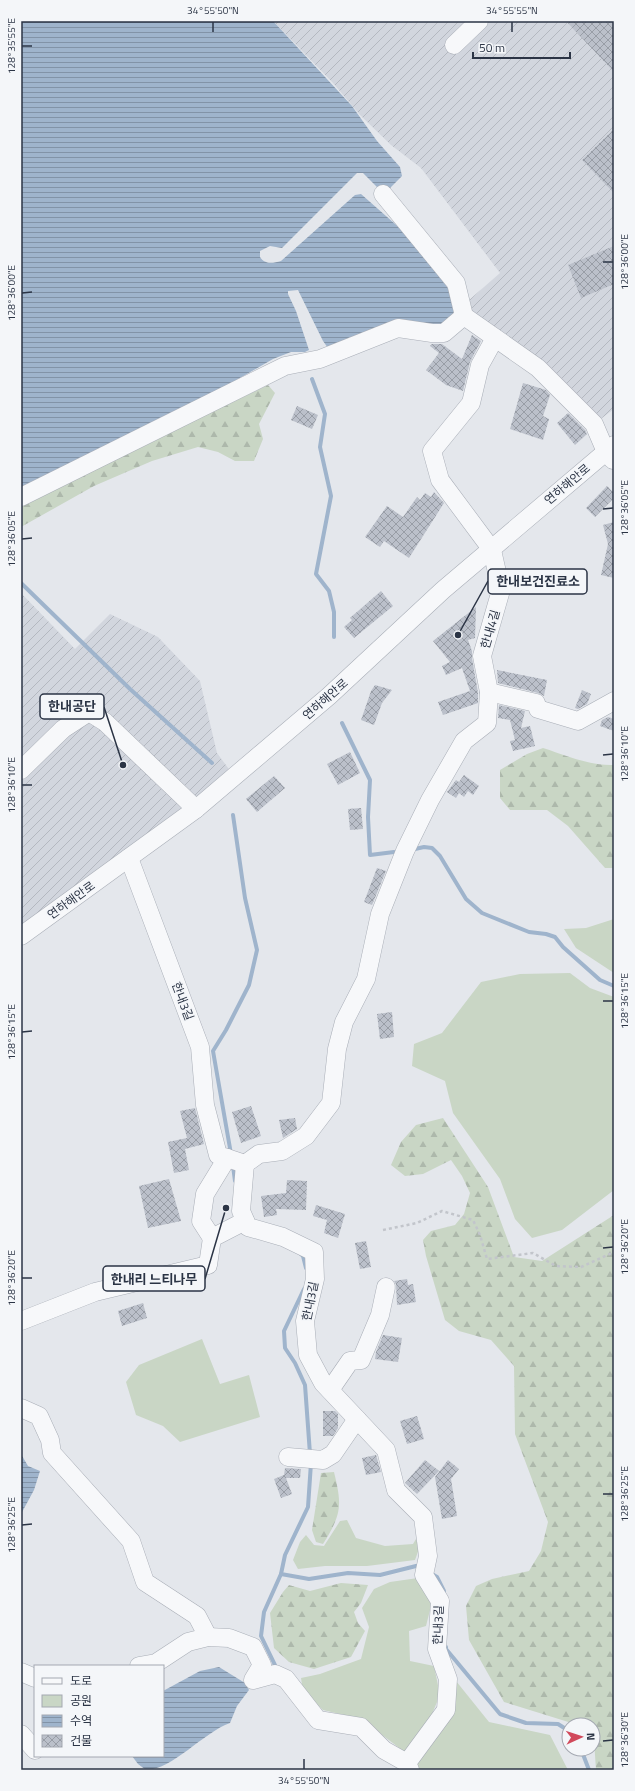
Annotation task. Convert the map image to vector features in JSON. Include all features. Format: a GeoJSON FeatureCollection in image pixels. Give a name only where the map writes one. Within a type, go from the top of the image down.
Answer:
{"type":"FeatureCollection","features":[{"type":"Feature","properties":{"kind":"street"},"geometry":{"type":"LineString","coordinates":[[454,45],[479,21]]}},
{"type":"Feature","properties":{"kind":"street"},"geometry":{"type":"LineString","coordinates":[[383,194],[456,283],[464,316],[538,368],[594,424],[611,453]]}},
{"type":"Feature","properties":{"kind":"street"},"geometry":{"type":"LineString","coordinates":[[21,497],[285,366],[320,359],[398,328],[432,333],[444,333],[464,316]]}},
{"type":"Feature","properties":{"kind":"street"},"geometry":{"type":"LineString","coordinates":[[492,550],[440,480],[432,451],[471,402],[480,365],[495,338]]}},
{"type":"Feature","properties":{"kind":"street","name":"연하해안로"},"geometry":{"type":"LineString","coordinates":[[21,936],[196,809],[329,696],[443,590],[492,550],[529,516],[611,453]]}},
{"type":"Feature","properties":{"kind":"street","name":"한내4길"},"geometry":{"type":"LineString","coordinates":[[245,1164],[260,1154],[282,1151],[306,1136],[331,1103],[336,1049],[344,1022],[366,979],[380,914],[405,851],[430,800],[464,741],[487,723],[489,692],[482,656],[501,590],[492,550]]}},
{"type":"Feature","properties":{"kind":"street"},"geometry":{"type":"LineString","coordinates":[[489,692],[536,703],[538,709],[578,721],[614,701]]}},
{"type":"Feature","properties":{"kind":"street"},"geometry":{"type":"LineString","coordinates":[[21,770],[63,729],[89,712],[105,722],[196,809]]}},
{"type":"Feature","properties":{"kind":"street","name":"한내3길"},"geometry":{"type":"LineString","coordinates":[[129,858],[200,1047],[205,1105],[218,1155],[227,1158]]}},
{"type":"Feature","properties":{"kind":"street"},"geometry":{"type":"LineString","coordinates":[[21,1321],[95,1292],[208,1265],[212,1238],[200,1221],[205,1194],[227,1158],[245,1164],[241,1211],[245,1221],[212,1238]]}},
{"type":"Feature","properties":{"kind":"street","name":"한내3길"},"geometry":{"type":"LineString","coordinates":[[245,1221],[248,1227],[283,1237],[314,1252],[315,1278],[305,1321],[308,1355],[323,1383],[386,1450],[396,1490],[423,1517],[428,1556],[424,1576],[440,1601],[437,1650],[448,1679],[446,1710],[409,1766]]}},
{"type":"Feature","properties":{"kind":"street"},"geometry":{"type":"LineString","coordinates":[[330,1390],[350,1361],[361,1360],[380,1315],[386,1287]]}},
{"type":"Feature","properties":{"kind":"street"},"geometry":{"type":"LineString","coordinates":[[21,1408],[39,1416],[50,1440],[52,1452],[131,1541],[144,1582],[197,1616],[208,1637]]}},
{"type":"Feature","properties":{"kind":"street"},"geometry":{"type":"LineString","coordinates":[[288,1457],[323,1460],[333,1454],[357,1420]]}},
{"type":"Feature","properties":{"kind":"street"},"geometry":{"type":"LineString","coordinates":[[145,1665],[156,1663],[188,1642],[208,1637],[229,1638],[254,1647],[262,1665],[254,1680],[275,1674],[286,1679],[318,1720],[361,1727],[384,1750],[409,1766]]}},
{"type":"Feature","properties":{"kind":"street"},"geometry":{"type":"LineString","coordinates":[[21,1672],[34,1678]]}},
{"type":"Feature","properties":{"kind":"path"},"geometry":{"type":"LineString","coordinates":[[384,1230],[417,1223],[442,1211],[473,1220],[480,1235],[487,1259],[533,1253],[556,1266],[581,1267],[614,1252]]}},
{"type":"Feature","properties":{"kind":"shaded area"},"geometry":{"type":"Polygon","coordinates":[[[273,21],[614,21],[614,409],[594,424],[464,316],[468,301],[500,273],[421,168],[391,145],[360,115],[333,83],[273,21]]]}},
{"type":"Feature","properties":{"kind":"shaded area"},"geometry":{"type":"Polygon","coordinates":[[[21,593],[75,649],[110,614],[158,637],[200,681],[217,753],[234,776],[21,936],[21,593]]]}},
{"type":"Feature","properties":{"kind":"green space"},"geometry":{"type":"Polygon","coordinates":[[[268,385],[275,393],[259,424],[263,439],[254,461],[235,461],[218,452],[198,447],[152,461],[94,486],[21,527],[21,504],[268,385]]]}},
{"type":"Feature","properties":{"kind":"green space"},"geometry":{"type":"Polygon","coordinates":[[[543,748],[587,762],[614,765],[614,868],[605,868],[568,826],[547,810],[510,810],[500,798],[500,770],[527,754],[543,748]]]}},
{"type":"Feature","properties":{"kind":"green space"},"geometry":{"type":"Polygon","coordinates":[[[614,919],[614,973],[576,948],[564,929],[586,928],[614,919]]]}},
{"type":"Feature","properties":{"kind":"green space"},"geometry":{"type":"Polygon","coordinates":[[[570,973],[590,988],[614,997],[614,1190],[562,1230],[532,1238],[515,1219],[500,1179],[453,1113],[445,1081],[412,1066],[414,1044],[442,1033],[481,982],[520,974],[570,973]]]}},
{"type":"Feature","properties":{"kind":"green space"},"geometry":{"type":"Polygon","coordinates":[[[443,1118],[488,1187],[514,1257],[542,1261],[614,1215],[614,1770],[596,1770],[595,1757],[601,1757],[601,1717],[561,1717],[561,1720],[504,1702],[469,1640],[466,1606],[476,1586],[492,1579],[529,1571],[541,1551],[548,1522],[515,1434],[514,1366],[491,1340],[459,1331],[445,1320],[426,1256],[423,1240],[431,1231],[455,1225],[464,1214],[470,1193],[462,1176],[451,1160],[423,1174],[405,1176],[391,1165],[401,1142],[416,1125],[443,1118]]]}},
{"type":"Feature","properties":{"kind":"green space"},"geometry":{"type":"Polygon","coordinates":[[[202,1339],[220,1384],[249,1375],[260,1417],[180,1442],[163,1426],[136,1415],[126,1382],[139,1365],[202,1339]]]}},
{"type":"Feature","properties":{"kind":"green space"},"geometry":{"type":"Polygon","coordinates":[[[334,1472],[339,1509],[334,1525],[323,1544],[316,1542],[312,1530],[321,1473],[334,1472]]]}},
{"type":"Feature","properties":{"kind":"green space"},"geometry":{"type":"Polygon","coordinates":[[[347,1520],[356,1538],[385,1546],[413,1544],[416,1539],[419,1549],[415,1560],[367,1566],[325,1566],[298,1569],[293,1560],[300,1542],[306,1535],[314,1545],[324,1546],[340,1521],[347,1520]]]}},
{"type":"Feature","properties":{"kind":"green space"},"geometry":{"type":"Polygon","coordinates":[[[418,1578],[432,1602],[426,1626],[409,1631],[410,1661],[434,1666],[440,1695],[429,1721],[406,1753],[361,1719],[323,1710],[303,1691],[301,1678],[320,1674],[361,1659],[369,1627],[362,1608],[374,1589],[390,1582],[418,1578]]]}},
{"type":"Feature","properties":{"kind":"green space"},"geometry":{"type":"Polygon","coordinates":[[[341,1583],[368,1585],[361,1603],[354,1612],[358,1623],[365,1631],[351,1657],[314,1669],[289,1662],[274,1648],[270,1613],[283,1592],[289,1585],[310,1591],[341,1583]]]}},
{"type":"Feature","properties":{"kind":"green space"},"geometry":{"type":"Polygon","coordinates":[[[456,1681],[489,1722],[550,1735],[568,1770],[418,1770],[415,1764],[456,1681]]]}},
{"type":"Feature","properties":{"kind":"water"},"geometry":{"type":"Polygon","coordinates":[[[21,21],[273,21],[352,106],[377,141],[400,167],[402,176],[388,190],[378,188],[363,173],[357,173],[282,248],[270,246],[260,251],[260,257],[264,261],[272,263],[281,261],[355,195],[361,194],[411,238],[456,299],[458,312],[442,327],[328,348],[323,341],[298,290],[288,291],[309,350],[305,352],[291,352],[273,359],[186,409],[21,492],[21,21]]]}},
{"type":"Feature","properties":{"kind":"water"},"geometry":{"type":"Polygon","coordinates":[[[21,1454],[28,1466],[40,1471],[34,1490],[21,1514],[21,1454]]]}},
{"type":"Feature","properties":{"kind":"water"},"geometry":{"type":"Polygon","coordinates":[[[219,1667],[245,1683],[249,1690],[237,1706],[230,1723],[210,1734],[177,1758],[156,1768],[146,1770],[138,1764],[133,1757],[164,1757],[164,1690],[200,1671],[219,1667]]]}},
{"type":"Feature","properties":{"kind":"building"},"geometry":{"type":"Polygon","coordinates":[[[566,21],[614,21],[614,72],[566,21]]]}},
{"type":"Feature","properties":{"kind":"building"},"geometry":{"type":"Polygon","coordinates":[[[614,129],[614,193],[582,160],[614,129]]]}},
{"type":"Feature","properties":{"kind":"building"},"geometry":{"type":"Polygon","coordinates":[[[614,246],[614,284],[581,298],[568,265],[614,246]]]}},
{"type":"Feature","properties":{"kind":"building"},"geometry":{"type":"Polygon","coordinates":[[[472,335],[481,341],[470,362],[463,391],[446,385],[426,370],[439,353],[430,346],[432,344],[442,344],[462,359],[472,335]]]}},
{"type":"Feature","properties":{"kind":"building"},"geometry":{"type":"Polygon","coordinates":[[[523,383],[546,390],[550,395],[543,416],[549,419],[543,440],[510,429],[523,383]]]}},
{"type":"Feature","properties":{"kind":"building"},"geometry":{"type":"Polygon","coordinates":[[[297,406],[318,415],[312,429],[291,420],[297,406]]]}},
{"type":"Feature","properties":{"kind":"building"},"geometry":{"type":"Polygon","coordinates":[[[568,413],[585,430],[587,434],[575,445],[557,423],[568,413]]]}},
{"type":"Feature","properties":{"kind":"building"},"geometry":{"type":"Polygon","coordinates":[[[607,486],[614,493],[614,498],[595,517],[586,508],[607,486]]]}},
{"type":"Feature","properties":{"kind":"building"},"geometry":{"type":"Polygon","coordinates":[[[434,492],[444,503],[409,558],[384,541],[380,547],[365,537],[387,506],[403,517],[417,497],[420,500],[425,493],[431,497],[434,492]]]}},
{"type":"Feature","properties":{"kind":"building"},"geometry":{"type":"Polygon","coordinates":[[[614,522],[614,578],[601,575],[608,544],[603,525],[614,522]]]}},
{"type":"Feature","properties":{"kind":"building"},"geometry":{"type":"Polygon","coordinates":[[[381,591],[393,606],[354,638],[344,627],[352,620],[350,618],[381,591]]]}},
{"type":"Feature","properties":{"kind":"building"},"geometry":{"type":"Polygon","coordinates":[[[476,607],[475,638],[468,640],[472,651],[478,703],[443,715],[438,702],[470,691],[462,668],[446,675],[442,666],[450,662],[433,641],[476,607]]]}},
{"type":"Feature","properties":{"kind":"building"},"geometry":{"type":"Polygon","coordinates":[[[497,670],[547,680],[544,696],[538,693],[498,683],[497,670]]]}},
{"type":"Feature","properties":{"kind":"building"},"geometry":{"type":"Polygon","coordinates":[[[375,685],[392,690],[382,703],[374,725],[361,720],[371,691],[375,685]]]}},
{"type":"Feature","properties":{"kind":"building"},"geometry":{"type":"Polygon","coordinates":[[[582,690],[591,694],[587,704],[578,709],[575,708],[582,690]]]}},
{"type":"Feature","properties":{"kind":"building"},"geometry":{"type":"Polygon","coordinates":[[[499,705],[525,711],[521,728],[530,726],[535,746],[513,751],[510,741],[515,740],[510,720],[498,718],[499,705]]]}},
{"type":"Feature","properties":{"kind":"building"},"geometry":{"type":"Polygon","coordinates":[[[608,717],[614,719],[614,731],[600,726],[602,720],[608,717]]]}},
{"type":"Feature","properties":{"kind":"building"},"geometry":{"type":"Polygon","coordinates":[[[350,752],[360,773],[338,785],[327,764],[350,752]]]}},
{"type":"Feature","properties":{"kind":"building"},"geometry":{"type":"Polygon","coordinates":[[[464,775],[479,786],[473,795],[468,791],[464,797],[459,793],[456,798],[447,792],[456,780],[459,782],[464,775]]]}},
{"type":"Feature","properties":{"kind":"building"},"geometry":{"type":"Polygon","coordinates":[[[274,776],[285,788],[257,812],[246,799],[274,776]]]}},
{"type":"Feature","properties":{"kind":"building"},"geometry":{"type":"Polygon","coordinates":[[[361,808],[363,829],[350,830],[348,809],[361,808]]]}},
{"type":"Feature","properties":{"kind":"building"},"geometry":{"type":"Polygon","coordinates":[[[377,868],[386,871],[372,905],[364,902],[377,868]]]}},
{"type":"Feature","properties":{"kind":"building"},"geometry":{"type":"Polygon","coordinates":[[[392,1012],[394,1037],[380,1039],[377,1014],[392,1012]]]}},
{"type":"Feature","properties":{"kind":"building"},"geometry":{"type":"Polygon","coordinates":[[[251,1106],[261,1136],[241,1143],[232,1112],[251,1106]]]}},
{"type":"Feature","properties":{"kind":"building"},"geometry":{"type":"Polygon","coordinates":[[[195,1108],[204,1144],[185,1149],[189,1170],[174,1173],[168,1142],[187,1138],[180,1111],[195,1108]]]}},
{"type":"Feature","properties":{"kind":"building"},"geometry":{"type":"Polygon","coordinates":[[[295,1118],[297,1129],[283,1138],[279,1120],[295,1118]]]}},
{"type":"Feature","properties":{"kind":"building"},"geometry":{"type":"Polygon","coordinates":[[[169,1179],[181,1221],[148,1228],[139,1186],[169,1179]]]}},
{"type":"Feature","properties":{"kind":"building"},"geometry":{"type":"Polygon","coordinates":[[[287,1180],[307,1181],[306,1210],[276,1209],[277,1215],[264,1217],[261,1196],[286,1193],[287,1180]]]}},
{"type":"Feature","properties":{"kind":"building"},"geometry":{"type":"Polygon","coordinates":[[[316,1205],[345,1214],[338,1238],[324,1233],[327,1220],[313,1216],[316,1205]]]}},
{"type":"Feature","properties":{"kind":"building"},"geometry":{"type":"Polygon","coordinates":[[[366,1241],[371,1267],[360,1269],[355,1243],[366,1241]]]}},
{"type":"Feature","properties":{"kind":"building"},"geometry":{"type":"Polygon","coordinates":[[[407,1279],[408,1285],[413,1284],[416,1302],[397,1305],[396,1284],[394,1281],[407,1279]]]}},
{"type":"Feature","properties":{"kind":"building"},"geometry":{"type":"Polygon","coordinates":[[[143,1303],[147,1318],[122,1326],[118,1311],[143,1303]]]}},
{"type":"Feature","properties":{"kind":"building"},"geometry":{"type":"Polygon","coordinates":[[[383,1335],[402,1338],[398,1362],[375,1359],[376,1352],[383,1335]]]}},
{"type":"Feature","properties":{"kind":"building"},"geometry":{"type":"Polygon","coordinates":[[[323,1411],[335,1411],[338,1414],[338,1428],[333,1436],[323,1436],[323,1411]]]}},
{"type":"Feature","properties":{"kind":"building"},"geometry":{"type":"Polygon","coordinates":[[[417,1416],[424,1439],[407,1444],[400,1421],[417,1416]]]}},
{"type":"Feature","properties":{"kind":"building"},"geometry":{"type":"Polygon","coordinates":[[[376,1455],[381,1472],[366,1475],[362,1458],[376,1455]]]}},
{"type":"Feature","properties":{"kind":"building"},"geometry":{"type":"Polygon","coordinates":[[[425,1460],[439,1471],[417,1494],[405,1483],[425,1460]]]}},
{"type":"Feature","properties":{"kind":"building"},"geometry":{"type":"Polygon","coordinates":[[[448,1460],[459,1469],[451,1479],[457,1516],[442,1519],[435,1477],[448,1460]]]}},
{"type":"Feature","properties":{"kind":"building"},"geometry":{"type":"Polygon","coordinates":[[[285,1468],[301,1469],[300,1478],[286,1478],[292,1494],[281,1498],[274,1479],[284,1475],[285,1468]]]}},
{"type":"Feature","properties":{"kind":"waterway"},"geometry":{"type":"LineString","coordinates":[[312,379],[325,414],[320,447],[331,496],[316,574],[329,591],[334,612],[334,637]]}},
{"type":"Feature","properties":{"kind":"waterway"},"geometry":{"type":"LineString","coordinates":[[21,583],[130,689],[212,763]]}},
{"type":"Feature","properties":{"kind":"waterway"},"geometry":{"type":"LineString","coordinates":[[342,723],[370,780],[368,817],[370,855],[394,852]]}},
{"type":"Feature","properties":{"kind":"waterway"},"geometry":{"type":"LineString","coordinates":[[231,1154],[213,1051],[226,1030],[249,985],[257,950],[245,898],[233,815]]}},
{"type":"Feature","properties":{"kind":"waterway"},"geometry":{"type":"LineString","coordinates":[[415,849],[424,847],[432,848],[440,856],[466,899],[482,913],[529,932],[546,934],[555,937],[563,947],[600,980],[614,986]]}},
{"type":"Feature","properties":{"kind":"waterway"},"geometry":{"type":"LineString","coordinates":[[233,1166],[235,1181]]}},
{"type":"Feature","properties":{"kind":"waterway"},"geometry":{"type":"LineString","coordinates":[[300,1253],[303,1256],[306,1268]]}},
{"type":"Feature","properties":{"kind":"waterway"},"geometry":{"type":"LineString","coordinates":[[304,1289],[284,1331],[285,1348],[295,1363],[305,1385],[310,1454]]}},
{"type":"Feature","properties":{"kind":"waterway"},"geometry":{"type":"LineString","coordinates":[[311,1463],[308,1507],[285,1555],[281,1574],[309,1579],[348,1573],[380,1575],[416,1566],[420,1568]]}},
{"type":"Feature","properties":{"kind":"waterway"},"geometry":{"type":"LineString","coordinates":[[271,1669],[275,1665],[261,1636],[264,1612],[281,1574]]}},
{"type":"Feature","properties":{"kind":"waterway"},"geometry":{"type":"LineString","coordinates":[[432,1574],[437,1577],[444,1591]]}},
{"type":"Feature","properties":{"kind":"waterway"},"geometry":{"type":"LineString","coordinates":[[446,1647],[446,1649],[500,1714],[526,1723],[558,1724],[561,1726]]}},
{"type":"Feature","properties":{"kind":"waterway"},"geometry":{"type":"LineString","coordinates":[[584,1757],[589,1770]]}},
{"type":"Feature","properties":{"kind":"place","name":"한내보건진료소"},"geometry":{"type":"Point","coordinates":[458,635]}},
{"type":"Feature","properties":{"kind":"place","name":"한내공단"},"geometry":{"type":"Point","coordinates":[123,765]}},
{"type":"Feature","properties":{"kind":"place","name":"한내리 느티나무"},"geometry":{"type":"Point","coordinates":[226,1208]}}]}
